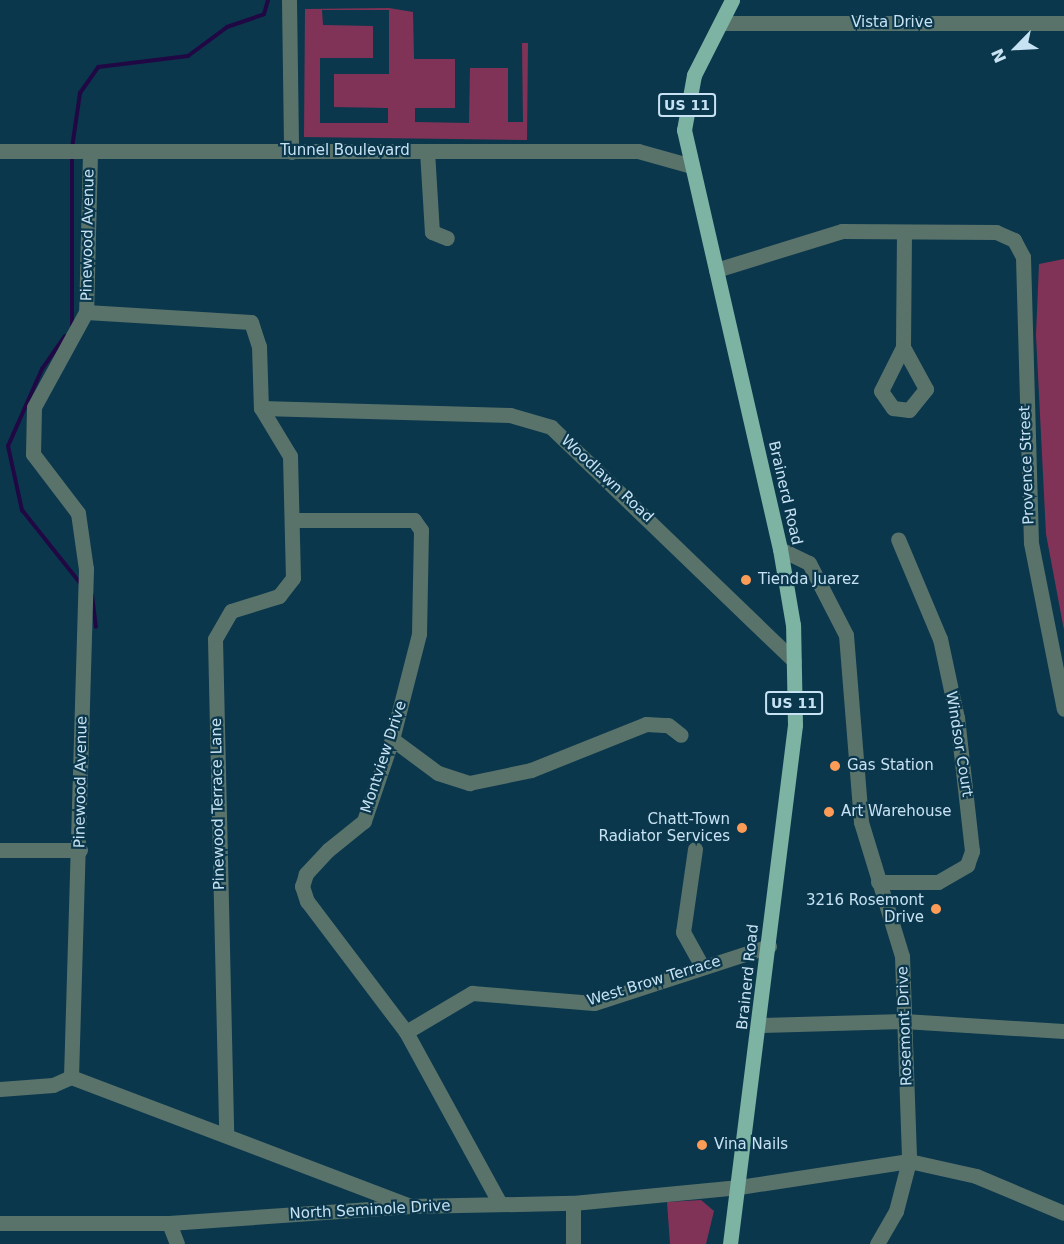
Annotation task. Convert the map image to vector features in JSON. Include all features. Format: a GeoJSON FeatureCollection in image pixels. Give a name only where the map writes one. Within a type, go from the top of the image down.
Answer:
{"type":"FeatureCollection","features":[{"type":"Feature","properties":{"kind":"main road","name":"Brainerd Road"},"geometry":{"type":"LineString","coordinates":[[730,1244],[761,1025],[795,725],[794,661],[780,549],[716,270],[688,165],[686,109],[694,75],[732,0]]}},
{"type":"Feature","properties":{"kind":"main road","name":"Brainerd Road"},"geometry":{"type":"LineString","coordinates":[[721,1244],[739,1187]]}},
{"type":"Feature","properties":{"kind":"street"},"geometry":{"type":"LineString","coordinates":[[289,0],[291,152]]}},
{"type":"Feature","properties":{"kind":"street","name":"Vista Drive"},"geometry":{"type":"LineString","coordinates":[[721,23],[1064,23]]}},
{"type":"Feature","properties":{"kind":"street","name":"Tunnel Boulevard"},"geometry":{"type":"LineString","coordinates":[[0,151],[90,153],[639,151],[688,165]]}},
{"type":"Feature","properties":{"kind":"street"},"geometry":{"type":"LineString","coordinates":[[428,151],[432,232],[447,238]]}},
{"type":"Feature","properties":{"kind":"street","name":"Pinewood Avenue"},"geometry":{"type":"LineString","coordinates":[[71,1077],[80,850],[86,569],[78,513],[33,454],[34,407],[87,312],[90,153]]}},
{"type":"Feature","properties":{"kind":"street"},"geometry":{"type":"LineString","coordinates":[[716,270],[842,231],[904,232],[903,347]]}},
{"type":"Feature","properties":{"kind":"street","name":"Provence Street"},"geometry":{"type":"LineString","coordinates":[[904,232],[996,232],[1014,240],[1023,257],[1026,488],[1064,709]]}},
{"type":"Feature","properties":{"kind":"street"},"geometry":{"type":"LineString","coordinates":[[87,312],[251,322],[259,346],[261,408],[290,456],[295,520]]}},
{"type":"Feature","properties":{"kind":"street","name":"Woodlawn Road"},"geometry":{"type":"LineString","coordinates":[[261,408],[510,415],[551,427],[794,661]]}},
{"type":"Feature","properties":{"kind":"street","name":"Montview Drive"},"geometry":{"type":"LineString","coordinates":[[295,520],[414,520],[422,530],[419,634],[392,739],[364,821],[320,858],[303,886],[307,901],[405,1032],[500,1204]]}},
{"type":"Feature","properties":{"kind":"street","name":"Pinewood Terrace Lane"},"geometry":{"type":"LineString","coordinates":[[226,1132],[215,639],[231,611],[279,596],[293,578],[295,520]]}},
{"type":"Feature","properties":{"kind":"street","name":"Windsor Court"},"geometry":{"type":"LineString","coordinates":[[878,882],[938,882],[967,865],[972,851],[957,718],[940,639],[898,538]]}},
{"type":"Feature","properties":{"kind":"street","name":"Rosemont Drive"},"geometry":{"type":"LineString","coordinates":[[780,549],[809,562],[846,635],[861,822],[902,956],[909,1161],[896,1211],[877,1244]]}},
{"type":"Feature","properties":{"kind":"street"},"geometry":{"type":"LineString","coordinates":[[392,739],[438,774],[469,783],[531,770],[646,724],[668,725],[681,735]]}},
{"type":"Feature","properties":{"kind":"street"},"geometry":{"type":"LineString","coordinates":[[695,849],[683,932],[702,966]]}},
{"type":"Feature","properties":{"kind":"street"},"geometry":{"type":"LineString","coordinates":[[0,850],[80,850]]}},
{"type":"Feature","properties":{"kind":"street","name":"West Brow Terrace"},"geometry":{"type":"LineString","coordinates":[[405,1032],[472,993],[594,1003],[769,946]]}},
{"type":"Feature","properties":{"kind":"street"},"geometry":{"type":"LineString","coordinates":[[761,1025],[904,1021],[1064,1030]]}},
{"type":"Feature","properties":{"kind":"street"},"geometry":{"type":"LineString","coordinates":[[0,1089],[53,1085],[71,1077],[226,1132],[410,1206]]}},
{"type":"Feature","properties":{"kind":"street"},"geometry":{"type":"LineString","coordinates":[[909,1161],[976,1176],[1064,1213]]}},
{"type":"Feature","properties":{"kind":"street","name":"North Seminole Drive"},"geometry":{"type":"LineString","coordinates":[[0,1223],[169,1223],[410,1206],[573,1203],[739,1187],[909,1161]]}},
{"type":"Feature","properties":{"kind":"street"},"geometry":{"type":"LineString","coordinates":[[573,1203],[573,1244]]}},
{"type":"Feature","properties":{"kind":"street"},"geometry":{"type":"LineString","coordinates":[[169,1223],[177,1244]]}},
{"type":"Feature","properties":{"kind":"shaded area"},"geometry":{"type":"Polygon","coordinates":[[[389,8],[413,12],[414,59],[455,59],[455,108],[415,108],[415,122],[469,123],[470,68],[508,68],[508,122],[523,122],[522,43],[528,43],[527,140],[304,137],[305,9],[389,8]],[[322,10],[323,25],[373,26],[373,58],[320,58],[320,123],[388,123],[388,108],[334,107],[334,74],[389,74],[389,10],[322,10]]]}},
{"type":"Feature","properties":{"kind":"shaded area"},"geometry":{"type":"Polygon","coordinates":[[[1064,259],[1064,630],[1046,534],[1036,335],[1039,264],[1064,259]]]}},
{"type":"Feature","properties":{"kind":"shaded area"},"geometry":{"type":"Polygon","coordinates":[[[701,1200],[714,1211],[706,1244],[670,1244],[667,1202],[701,1200]]]}},
{"type":"Feature","properties":{"kind":"waterway"},"geometry":{"type":"LineString","coordinates":[[72,148],[80,93],[98,67],[188,56],[227,27],[264,14],[268,0]]}},
{"type":"Feature","properties":{"kind":"waterway"},"geometry":{"type":"LineString","coordinates":[[72,156],[72,325]]}},
{"type":"Feature","properties":{"kind":"waterway"},"geometry":{"type":"LineString","coordinates":[[65,336],[42,369],[8,446],[22,510],[80,583]]}},
{"type":"Feature","properties":{"kind":"waterway"},"geometry":{"type":"LineString","coordinates":[[92,595],[96,627]]}},
{"type":"Feature","properties":{"kind":"place","name":"Tienda Juarez"},"geometry":{"type":"Point","coordinates":[746,580]}},
{"type":"Feature","properties":{"kind":"place","name":"Gas Station"},"geometry":{"type":"Point","coordinates":[835,766]}},
{"type":"Feature","properties":{"kind":"place","name":"Art Warehouse"},"geometry":{"type":"Point","coordinates":[829,812]}},
{"type":"Feature","properties":{"kind":"place","name":"Chatt-Town Radiator Services"},"geometry":{"type":"Point","coordinates":[742,828]}},
{"type":"Feature","properties":{"kind":"place","name":"3216 Rosemont Drive"},"geometry":{"type":"Point","coordinates":[936,909]}},
{"type":"Feature","properties":{"kind":"place","name":"Vina Nails"},"geometry":{"type":"Point","coordinates":[702,1145]}}]}
